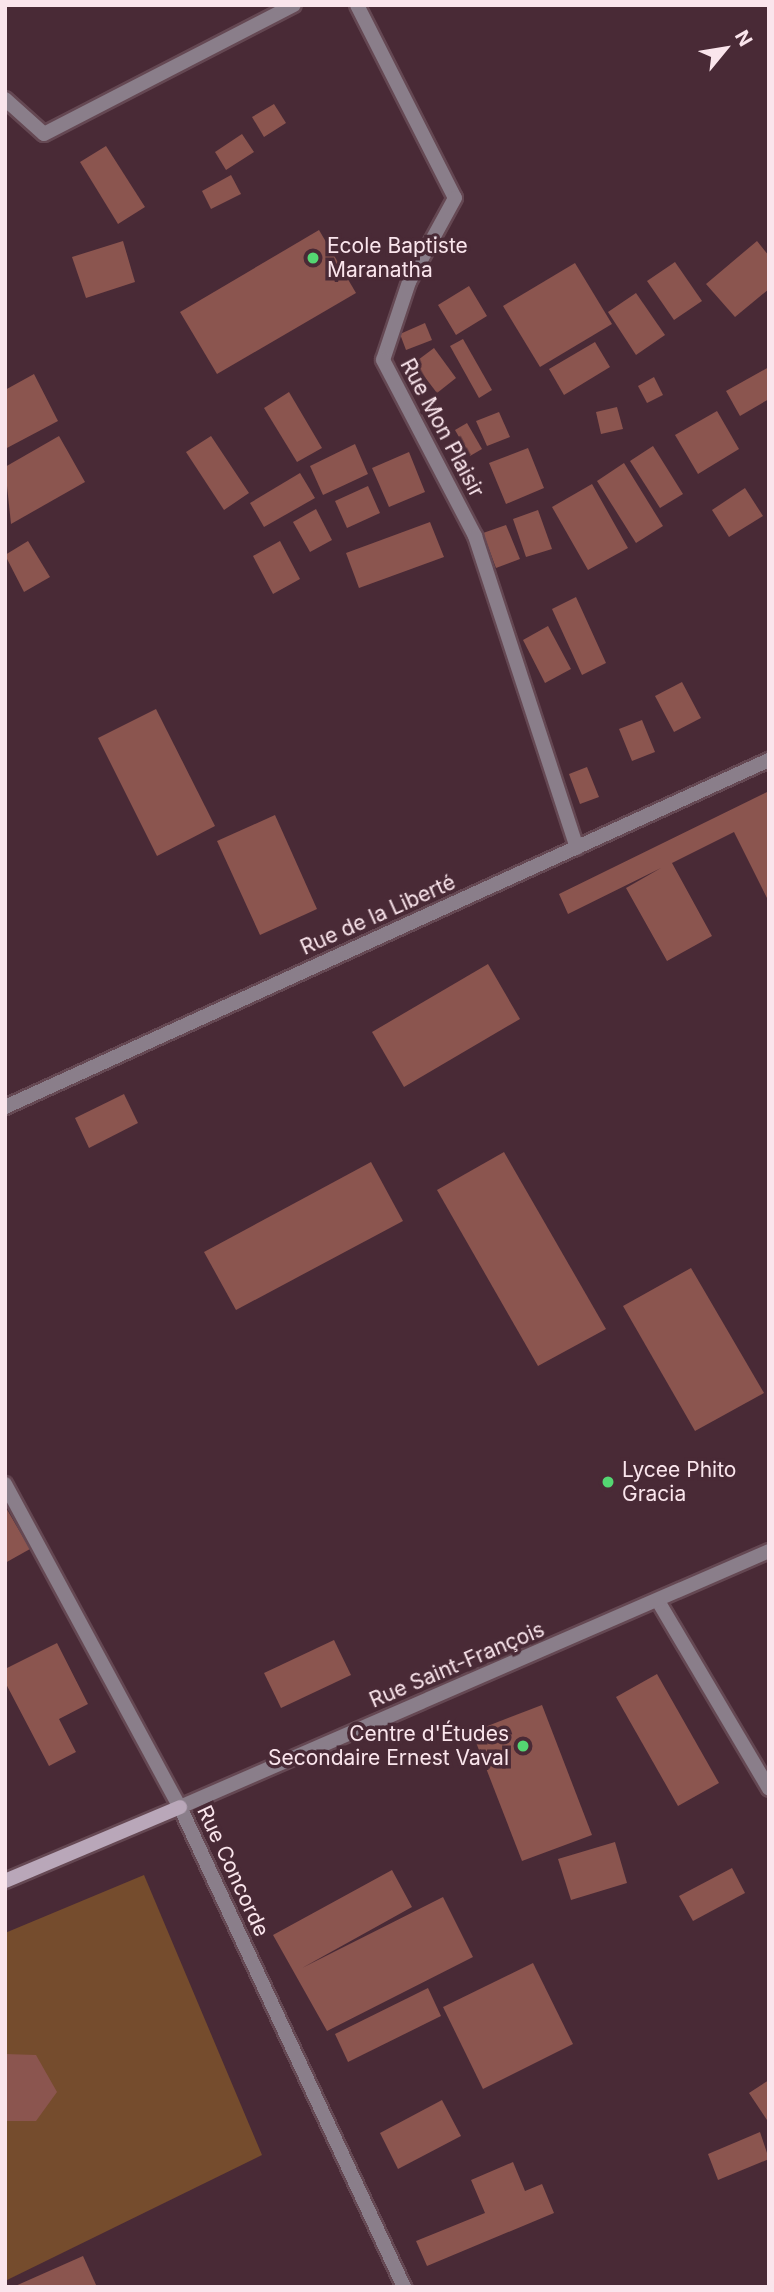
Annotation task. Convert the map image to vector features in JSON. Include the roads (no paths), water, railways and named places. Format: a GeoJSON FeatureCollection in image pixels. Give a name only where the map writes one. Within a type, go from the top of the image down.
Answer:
{"type":"FeatureCollection","features":[{"type":"Feature","properties":{"kind":"street"},"geometry":{"type":"LineString","coordinates":[[5,99],[44,134],[294,5]]}},
{"type":"Feature","properties":{"kind":"street","name":"Rue Mon Plaisir"},"geometry":{"type":"LineString","coordinates":[[356,5],[455,198],[409,282],[383,360],[475,536],[577,848]]}},
{"type":"Feature","properties":{"kind":"street","name":"Rue de la Liberté"},"geometry":{"type":"LineString","coordinates":[[5,1107],[769,760]]}},
{"type":"Feature","properties":{"kind":"street","name":"Rue Concorde"},"geometry":{"type":"LineString","coordinates":[[5,1484],[180,1807],[404,2287]]}},
{"type":"Feature","properties":{"kind":"street","name":"Rue Saint-François"},"geometry":{"type":"LineString","coordinates":[[5,1881],[769,1551]]}},
{"type":"Feature","properties":{"kind":"street"},"geometry":{"type":"LineString","coordinates":[[658,1601],[769,1790]]}},
{"type":"Feature","properties":{"kind":"place","name":"Ecole Baptiste Maranatha"},"geometry":{"type":"Point","coordinates":[313,258]}},
{"type":"Feature","properties":{"kind":"place","name":"Lycee Phito Gracia"},"geometry":{"type":"Point","coordinates":[608,1482]}},
{"type":"Feature","properties":{"kind":"place","name":"Centre d'Études Secondaire Ernest Vaval"},"geometry":{"type":"Point","coordinates":[523,1746]}}]}
